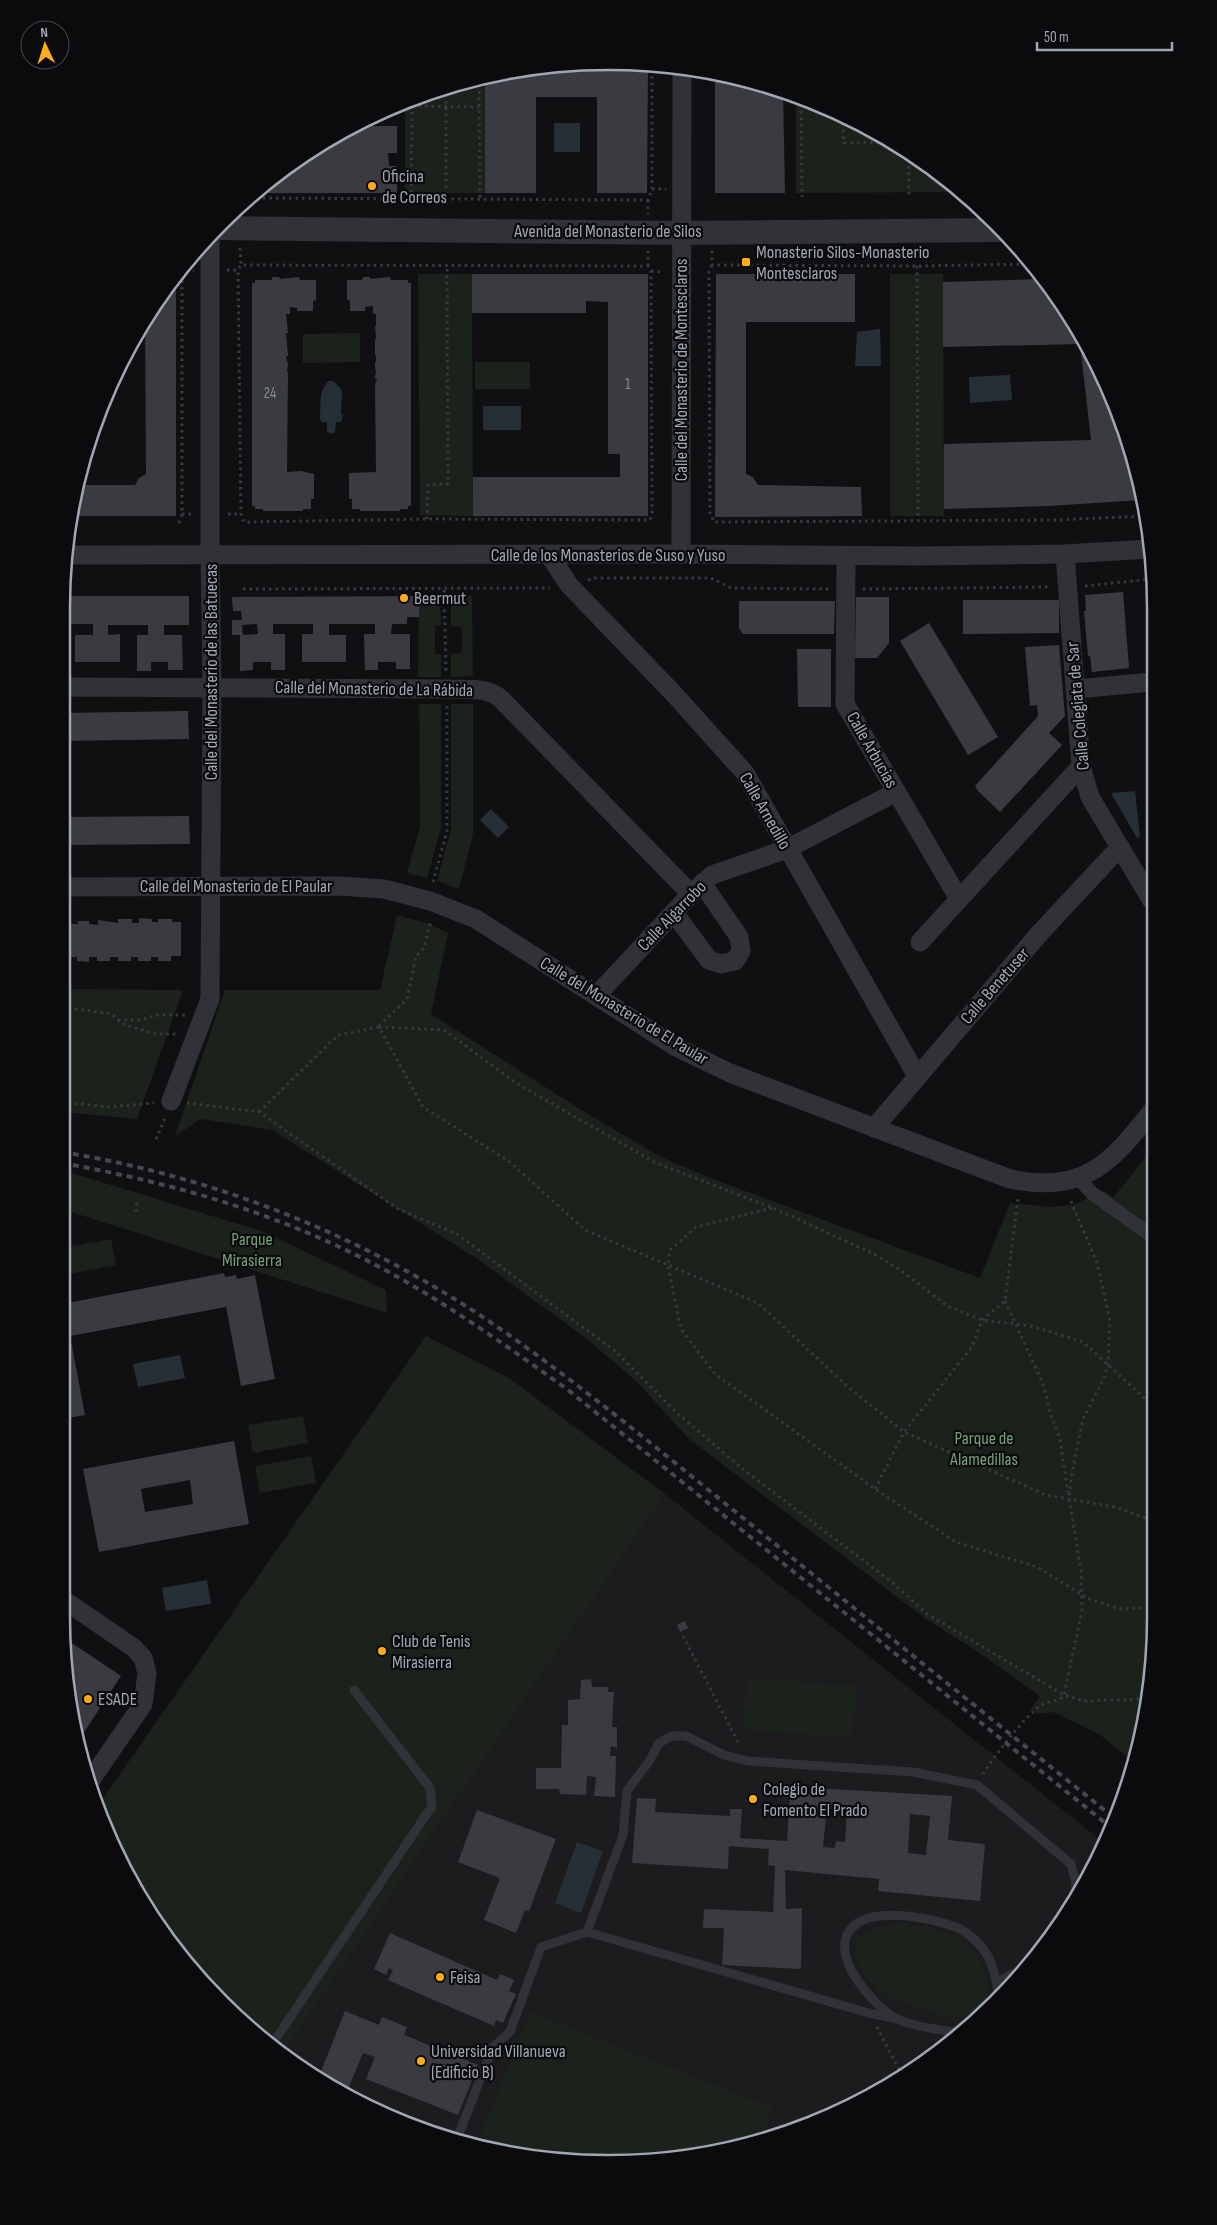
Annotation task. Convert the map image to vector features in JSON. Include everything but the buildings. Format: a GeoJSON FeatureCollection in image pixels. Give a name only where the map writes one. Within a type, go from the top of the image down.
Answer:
{"type":"FeatureCollection","features":[{"type":"Feature","properties":{"kind":"street","name":"Calle del Monasterio de Montesclaros"},"geometry":{"type":"LineString","coordinates":[[681,554],[682,75]]}},
{"type":"Feature","properties":{"kind":"street","name":"Avenida del Monasterio de Silos"},"geometry":{"type":"LineString","coordinates":[[228,228],[681,232],[991,230]]}},
{"type":"Feature","properties":{"kind":"street","name":"Calle del Monasterio de las Batuecas"},"geometry":{"type":"LineString","coordinates":[[172,1101],[210,999],[212,687],[210,247]]}},
{"type":"Feature","properties":{"kind":"street","name":"Calle de los Monasterios de Suso y Yuso"},"geometry":{"type":"LineString","coordinates":[[73,555],[550,556],[681,554],[846,556],[1065,554],[1143,549]]}},
{"type":"Feature","properties":{"kind":"street","name":"Calle Colegiata de Sar"},"geometry":{"type":"LineString","coordinates":[[1065,554],[1081,766],[1090,797],[1147,893]]}},
{"type":"Feature","properties":{"kind":"street","name":"Calle Arnedillo"},"geometry":{"type":"LineString","coordinates":[[550,556],[569,585],[674,694],[745,774],[917,1076]]}},
{"type":"Feature","properties":{"kind":"street","name":"Calle Arbucias"},"geometry":{"type":"LineString","coordinates":[[846,556],[845,704],[959,899]]}},
{"type":"Feature","properties":{"kind":"street"},"geometry":{"type":"LineString","coordinates":[[1076,689],[1147,682]]}},
{"type":"Feature","properties":{"kind":"street","name":"Calle del Monasterio de La Rábida"},"geometry":{"type":"LineString","coordinates":[[70,687],[446,689],[492,693],[502,700],[696,888],[739,937],[741,951],[735,961],[721,964],[709,960],[674,913]]}},
{"type":"Feature","properties":{"kind":"street"},"geometry":{"type":"LineString","coordinates":[[920,942],[1081,766]]}},
{"type":"Feature","properties":{"kind":"street","name":"Calle Algarrobo"},"geometry":{"type":"LineString","coordinates":[[596,996],[696,888],[712,875],[787,849],[896,792]]}},
{"type":"Feature","properties":{"kind":"street","name":"Calle Benetuser"},"geometry":{"type":"LineString","coordinates":[[874,1128],[1038,935],[1120,847]]}},
{"type":"Feature","properties":{"kind":"street","name":"Calle del Monasterio de El Paular"},"geometry":{"type":"LineString","coordinates":[[70,887],[339,886],[384,889],[430,901],[476,919],[676,1047],[730,1073],[1010,1179],[1052,1184],[1078,1178],[1100,1168],[1110,1160],[1147,1117]]}},
{"type":"Feature","properties":{"kind":"street"},"geometry":{"type":"LineString","coordinates":[[1078,1178],[1092,1194],[1147,1234]]}},
{"type":"Feature","properties":{"kind":"street"},"geometry":{"type":"LineString","coordinates":[[70,1604],[134,1648],[143,1658],[147,1673],[142,1704],[94,1775]]}},
{"type":"Feature","properties":{"kind":"lane"},"geometry":{"type":"LineString","coordinates":[[275,2039],[432,1806],[430,1788],[354,1690]]}},
{"type":"Feature","properties":{"kind":"lane"},"geometry":{"type":"LineString","coordinates":[[587,1932],[623,1835],[627,1791],[650,1760],[658,1743],[672,1736],[686,1736],[724,1755],[748,1761],[914,1772],[977,1786],[1071,1864],[1076,1884]]}},
{"type":"Feature","properties":{"kind":"lane"},"geometry":{"type":"LineString","coordinates":[[897,2019],[877,2005],[860,1985],[846,1958],[845,1948],[848,1933],[861,1920],[877,1916],[893,1916],[934,1920],[961,1929],[979,1943],[997,1982],[997,1988]]}},
{"type":"Feature","properties":{"kind":"lane"},"geometry":{"type":"LineString","coordinates":[[459,2134],[493,2048],[510,2032],[541,1947],[587,1932],[869,2013],[950,2032]]}},
{"type":"Feature","properties":{"kind":"lane"},"geometry":{"type":"LineString","coordinates":[[997,1982],[1010,1975]]}},
{"type":"Feature","properties":{"kind":"path"},"geometry":{"type":"LineString","coordinates":[[648,217],[648,200],[652,189],[652,72]]}},
{"type":"Feature","properties":{"kind":"path"},"geometry":{"type":"LineString","coordinates":[[479,86],[480,199]]}},
{"type":"Feature","properties":{"kind":"path"},"geometry":{"type":"LineString","coordinates":[[446,95],[446,199]]}},
{"type":"Feature","properties":{"kind":"path"},"geometry":{"type":"LineString","coordinates":[[416,106],[479,107]]}},
{"type":"Feature","properties":{"kind":"path"},"geometry":{"type":"LineString","coordinates":[[801,106],[802,197]]}},
{"type":"Feature","properties":{"kind":"path"},"geometry":{"type":"LineString","coordinates":[[411,199],[412,107]]}},
{"type":"Feature","properties":{"kind":"path"},"geometry":{"type":"LineString","coordinates":[[843,124],[844,143],[878,142]]}},
{"type":"Feature","properties":{"kind":"path"},"geometry":{"type":"LineString","coordinates":[[908,161],[909,197]]}},
{"type":"Feature","properties":{"kind":"path"},"geometry":{"type":"LineString","coordinates":[[652,189],[671,189]]}},
{"type":"Feature","properties":{"kind":"path"},"geometry":{"type":"LineString","coordinates":[[260,198],[648,200]]}},
{"type":"Feature","properties":{"kind":"path"},"geometry":{"type":"LineString","coordinates":[[712,243],[712,264],[709,272],[710,513],[714,522],[1054,520],[1139,516]]}},
{"type":"Feature","properties":{"kind":"path"},"geometry":{"type":"LineString","coordinates":[[648,245],[648,266],[651,272],[652,513],[650,520],[427,519],[244,522],[240,514],[238,270],[240,265],[648,266]]}},
{"type":"Feature","properties":{"kind":"path"},"geometry":{"type":"LineString","coordinates":[[712,264],[917,266],[1022,264]]}},
{"type":"Feature","properties":{"kind":"path"},"geometry":{"type":"LineString","coordinates":[[427,519],[428,485],[448,484],[447,265]]}},
{"type":"Feature","properties":{"kind":"path"},"geometry":{"type":"LineString","coordinates":[[917,266],[918,520]]}},
{"type":"Feature","properties":{"kind":"path"},"geometry":{"type":"LineString","coordinates":[[190,271],[210,272],[238,270]]}},
{"type":"Feature","properties":{"kind":"path"},"geometry":{"type":"LineString","coordinates":[[180,523],[182,504],[182,280]]}},
{"type":"Feature","properties":{"kind":"path"},"geometry":{"type":"LineString","coordinates":[[243,589],[444,590],[557,588],[594,578],[711,578],[731,588],[846,590],[1068,587],[1146,579]]}},
{"type":"Feature","properties":{"kind":"path"},"geometry":{"type":"LineString","coordinates":[[444,590],[446,677]]}},
{"type":"Feature","properties":{"kind":"path"},"geometry":{"type":"LineString","coordinates":[[433,882],[447,830],[447,705]]}},
{"type":"Feature","properties":{"kind":"path"},"geometry":{"type":"LineString","coordinates":[[378,1027],[407,1000],[416,956],[424,948],[430,920]]}},
{"type":"Feature","properties":{"kind":"path"},"geometry":{"type":"LineString","coordinates":[[70,1008],[112,1014],[122,1024],[156,1034],[196,1034]]}},
{"type":"Feature","properties":{"kind":"path"},"geometry":{"type":"LineString","coordinates":[[118,1020],[141,1020],[157,1015],[203,1016]]}},
{"type":"Feature","properties":{"kind":"path"},"geometry":{"type":"LineString","coordinates":[[378,1027],[423,1107],[510,1162],[585,1230],[758,1303],[848,1387],[904,1432],[1046,1495],[1115,1507],[1147,1518]]}},
{"type":"Feature","properties":{"kind":"path"},"geometry":{"type":"LineString","coordinates":[[259,1112],[338,1034],[378,1027],[444,1030],[516,1083],[656,1163],[773,1208],[872,1252],[901,1270],[947,1306],[982,1320],[1031,1326],[1083,1342],[1147,1401]]}},
{"type":"Feature","properties":{"kind":"path"},"geometry":{"type":"LineString","coordinates":[[156,1138],[172,1101]]}},
{"type":"Feature","properties":{"kind":"path"},"geometry":{"type":"LineString","coordinates":[[70,1103],[109,1107],[172,1101],[259,1112],[398,1209],[457,1234],[615,1351],[676,1412],[739,1466],[893,1583],[927,1614],[1064,1695],[1084,1701],[1140,1699]]}},
{"type":"Feature","properties":{"kind":"path"},"geometry":{"type":"LineString","coordinates":[[977,1786],[986,1769],[1033,1712],[1047,1702],[1061,1699],[1064,1695],[1082,1610],[1081,1571],[1060,1439],[1050,1413],[1044,1386],[1005,1301],[1018,1199]]}},
{"type":"Feature","properties":{"kind":"path"},"geometry":{"type":"LineString","coordinates":[[1069,1499],[1076,1448],[1083,1419],[1103,1380],[1108,1365],[1110,1321],[1096,1263],[1070,1199]]}},
{"type":"Feature","properties":{"kind":"path"},"geometry":{"type":"LineString","coordinates":[[136,1212],[137,1200]]}},
{"type":"Feature","properties":{"kind":"path"},"geometry":{"type":"LineString","coordinates":[[773,1208],[696,1227],[670,1250],[668,1266],[680,1329],[715,1374],[874,1489],[956,1542],[1037,1567],[1089,1599],[1120,1609],[1147,1607]]}},
{"type":"Feature","properties":{"kind":"path"},"geometry":{"type":"LineString","coordinates":[[874,1489],[904,1432],[972,1347],[982,1320],[1005,1301]]}},
{"type":"Feature","properties":{"kind":"path"},"geometry":{"type":"LineString","coordinates":[[683,1636],[727,1725],[748,1761]]}},
{"type":"Feature","properties":{"kind":"path"},"geometry":{"type":"LineString","coordinates":[[869,2013],[899,2070]]}},
{"type":"Feature","properties":{"kind":"shaded area"},"geometry":{"type":"Polygon","coordinates":[[[554,123],[580,123],[580,152],[554,152],[554,123]]]}},
{"type":"Feature","properties":{"kind":"shaded area"},"geometry":{"type":"Polygon","coordinates":[[[880,329],[881,366],[855,366],[857,332],[880,329]]]}},
{"type":"Feature","properties":{"kind":"shaded area"},"geometry":{"type":"Polygon","coordinates":[[[1010,375],[1012,400],[970,403],[969,377],[1010,375]]]}},
{"type":"Feature","properties":{"kind":"shaded area"},"geometry":{"type":"Polygon","coordinates":[[[333,381],[342,390],[341,414],[343,415],[341,422],[336,422],[335,432],[331,434],[327,431],[327,422],[322,422],[320,419],[322,393],[325,384],[333,381]]]}},
{"type":"Feature","properties":{"kind":"shaded area"},"geometry":{"type":"Polygon","coordinates":[[[483,406],[521,406],[521,430],[483,430],[483,406]]]}},
{"type":"Feature","properties":{"kind":"shaded area"},"geometry":{"type":"Polygon","coordinates":[[[1135,791],[1140,837],[1137,838],[1111,793],[1135,791]]]}},
{"type":"Feature","properties":{"kind":"shaded area"},"geometry":{"type":"Polygon","coordinates":[[[491,809],[509,827],[498,838],[480,820],[491,809]]]}},
{"type":"Feature","properties":{"kind":"shaded area"},"geometry":{"type":"Polygon","coordinates":[[[180,1355],[185,1378],[138,1387],[133,1364],[180,1355]]]}},
{"type":"Feature","properties":{"kind":"shaded area","name":"Colegio de Fomento El Prado"},"geometry":{"type":"Polygon","coordinates":[[[665,1494],[1099,1839],[1075,1886],[1036,1944],[1013,1972],[964,2021],[936,2044],[878,2083],[815,2114],[748,2137],[714,2145],[644,2154],[573,2154],[503,2145],[469,2137],[402,2114],[339,2083],[287,2048],[665,1494]]]}},
{"type":"Feature","properties":{"kind":"shaded area"},"geometry":{"type":"Polygon","coordinates":[[[207,1580],[211,1604],[166,1611],[162,1588],[207,1580]]]}},
{"type":"Feature","properties":{"kind":"shaded area"},"geometry":{"type":"Polygon","coordinates":[[[577,1842],[603,1851],[581,1913],[555,1903],[577,1842]]]}},
{"type":"Feature","properties":{"kind":"green space"},"geometry":{"type":"Polygon","coordinates":[[[485,84],[485,193],[405,193],[405,110],[485,84]]]}},
{"type":"Feature","properties":{"kind":"green space"},"geometry":{"type":"Polygon","coordinates":[[[796,104],[815,111],[878,142],[908,161],[949,192],[796,193],[796,104]]]}},
{"type":"Feature","properties":{"kind":"green space"},"geometry":{"type":"Polygon","coordinates":[[[418,274],[472,274],[473,516],[420,515],[418,274]]]}},
{"type":"Feature","properties":{"kind":"green space"},"geometry":{"type":"Polygon","coordinates":[[[890,274],[943,274],[944,516],[890,516],[890,274]]]}},
{"type":"Feature","properties":{"kind":"green space"},"geometry":{"type":"Polygon","coordinates":[[[360,333],[360,362],[303,363],[303,334],[360,333]]]}},
{"type":"Feature","properties":{"kind":"green space"},"geometry":{"type":"Polygon","coordinates":[[[475,362],[530,362],[530,389],[475,389],[475,362]]]}},
{"type":"Feature","properties":{"kind":"green space"},"geometry":{"type":"Polygon","coordinates":[[[419,596],[440,596],[441,625],[435,626],[435,654],[441,654],[441,677],[418,677],[419,596]]]}},
{"type":"Feature","properties":{"kind":"green space"},"geometry":{"type":"Polygon","coordinates":[[[451,596],[472,596],[473,676],[451,677],[451,654],[462,653],[462,627],[451,626],[451,596]]]}},
{"type":"Feature","properties":{"kind":"green space"},"geometry":{"type":"Polygon","coordinates":[[[419,704],[441,704],[441,828],[427,878],[407,873],[420,827],[419,704]]]}},
{"type":"Feature","properties":{"kind":"green space"},"geometry":{"type":"Polygon","coordinates":[[[451,704],[473,704],[473,834],[459,889],[437,881],[451,829],[451,704]]]}},
{"type":"Feature","properties":{"kind":"green space","name":"Parque de Alamedillas"},"geometry":{"type":"Polygon","coordinates":[[[397,915],[429,924],[448,933],[431,1014],[583,1111],[659,1156],[710,1178],[980,1278],[1010,1203],[1049,1207],[1072,1205],[1105,1191],[1113,1198],[1147,1156],[1146,1652],[1137,1722],[1128,1758],[1099,1734],[1053,1712],[1038,1714],[1031,1709],[1040,1696],[974,1649],[926,1619],[688,1438],[637,1382],[587,1339],[479,1260],[272,1130],[201,1119],[175,1136],[225,990],[380,990],[397,915]]]}},
{"type":"Feature","properties":{"kind":"green space"},"geometry":{"type":"Polygon","coordinates":[[[70,989],[183,990],[137,1119],[70,1113],[70,989]]]}},
{"type":"Feature","properties":{"kind":"green space","name":"Parque Mirasierra"},"geometry":{"type":"Polygon","coordinates":[[[70,1172],[264,1232],[386,1290],[387,1313],[70,1212],[70,1172]]]}},
{"type":"Feature","properties":{"kind":"green space"},"geometry":{"type":"Polygon","coordinates":[[[111,1239],[116,1265],[70,1274],[70,1247],[111,1239]]]}},
{"type":"Feature","properties":{"kind":"green space","name":"Club de Tenis Mirasierra"},"geometry":{"type":"Polygon","coordinates":[[[426,1336],[509,1378],[665,1494],[287,2048],[253,2021],[228,1997],[181,1944],[142,1886],[111,1823],[102,1799],[426,1336]]]}},
{"type":"Feature","properties":{"kind":"green space"},"geometry":{"type":"Polygon","coordinates":[[[303,1416],[308,1443],[253,1453],[248,1425],[303,1416]]]}},
{"type":"Feature","properties":{"kind":"green space"},"geometry":{"type":"Polygon","coordinates":[[[311,1456],[316,1483],[260,1493],[255,1466],[311,1456]]]}},
{"type":"Feature","properties":{"kind":"green space"},"geometry":{"type":"Polygon","coordinates":[[[747,1678],[857,1686],[852,1738],[743,1729],[747,1678]]]}},
{"type":"Feature","properties":{"kind":"green space"},"geometry":{"type":"Polygon","coordinates":[[[900,1923],[941,1932],[957,1937],[965,1942],[978,1959],[984,1971],[988,1990],[987,1999],[970,2016],[963,2018],[950,2018],[894,2000],[878,1990],[861,1971],[854,1954],[858,1937],[876,1927],[900,1923]]]}},
{"type":"Feature","properties":{"kind":"green space"},"geometry":{"type":"Polygon","coordinates":[[[530,2012],[773,2108],[764,2132],[714,2145],[644,2154],[573,2154],[503,2145],[479,2139],[530,2012]]]}},
{"type":"Feature","properties":{"kind":"railway"},"geometry":{"type":"LineString","coordinates":[[70,1153],[122,1163],[181,1178],[296,1218],[406,1270],[458,1301],[541,1358],[604,1406],[1109,1814]]}},
{"type":"Feature","properties":{"kind":"railway"},"geometry":{"type":"LineString","coordinates":[[70,1165],[132,1177],[200,1195],[267,1217],[364,1259],[395,1275],[454,1311],[568,1390],[1106,1823]]}},
{"type":"Feature","properties":{"kind":"place","name":"Oficina de Correos"},"geometry":{"type":"Point","coordinates":[372,186]}},
{"type":"Feature","properties":{"kind":"place","name":"Monasterio Silos-Monasterio Montesclaros"},"geometry":{"type":"Point","coordinates":[746,262]}},
{"type":"Feature","properties":{"kind":"place","name":"Beermut"},"geometry":{"type":"Point","coordinates":[404,598]}},
{"type":"Feature","properties":{"kind":"place","name":"Club de Tenis Mirasierra"},"geometry":{"type":"Point","coordinates":[382,1651]}},
{"type":"Feature","properties":{"kind":"place","name":"ESADE"},"geometry":{"type":"Point","coordinates":[88,1699]}},
{"type":"Feature","properties":{"kind":"place","name":"Colegio de Fomento El Prado"},"geometry":{"type":"Point","coordinates":[753,1799]}},
{"type":"Feature","properties":{"kind":"place","name":"Feisa"},"geometry":{"type":"Point","coordinates":[440,1977]}},
{"type":"Feature","properties":{"kind":"place","name":"Universidad Villanueva (Edificio B)"},"geometry":{"type":"Point","coordinates":[421,2061]}}]}
